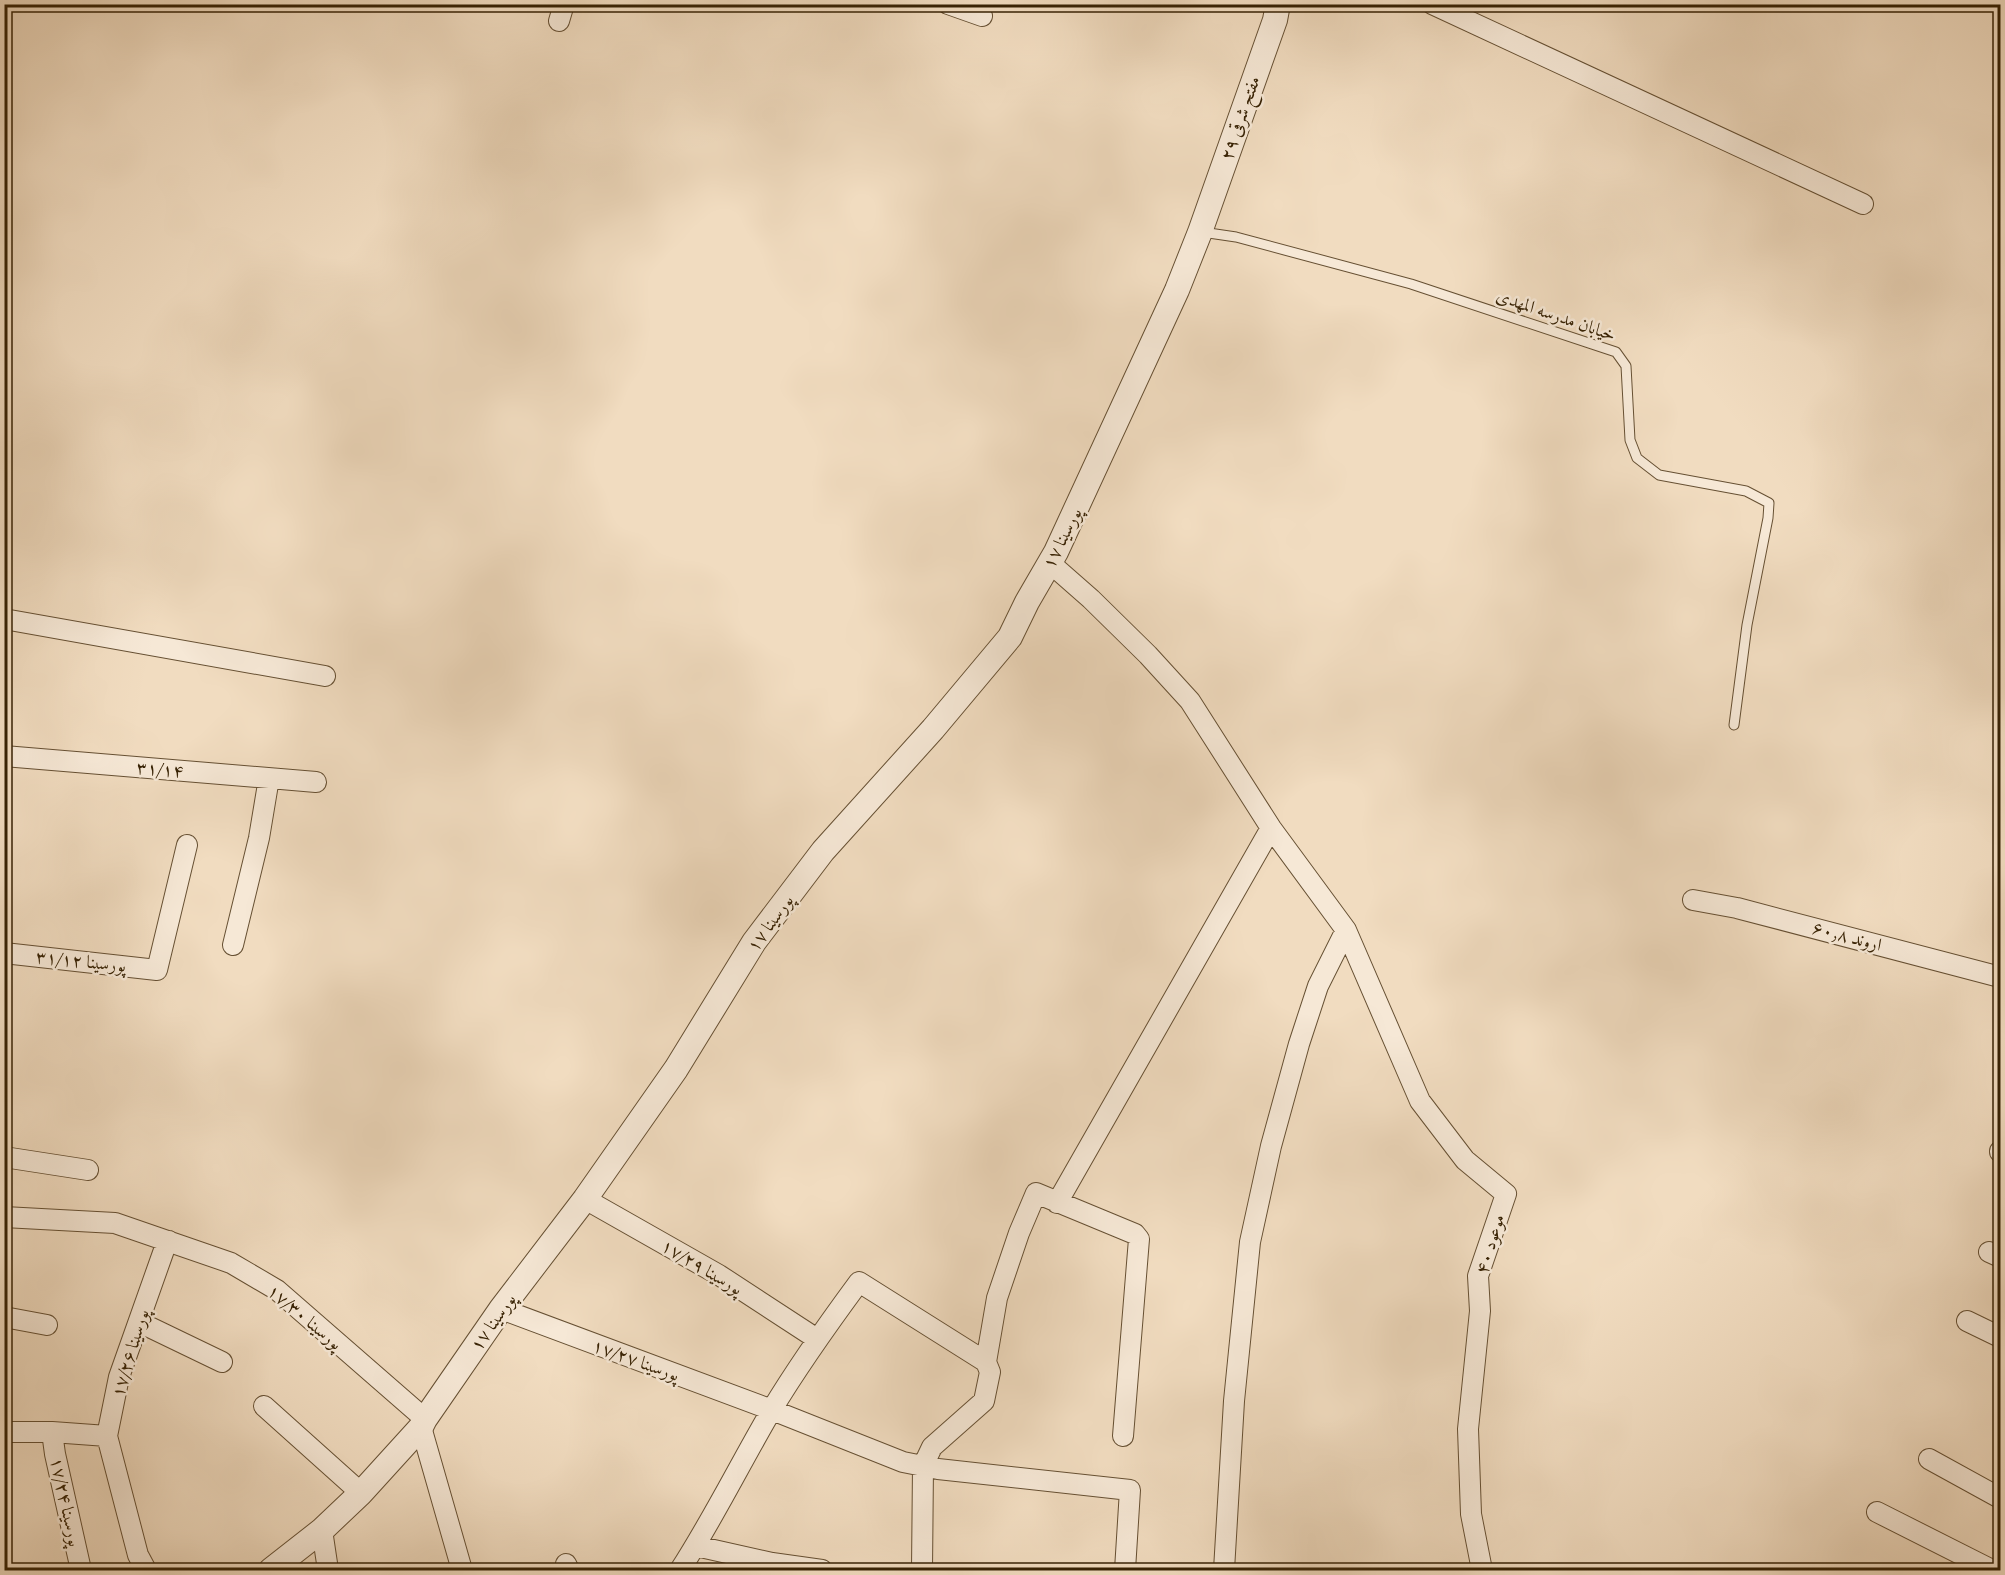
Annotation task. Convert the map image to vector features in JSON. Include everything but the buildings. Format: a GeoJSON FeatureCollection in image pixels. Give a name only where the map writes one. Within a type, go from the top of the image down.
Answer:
{"type":"FeatureCollection","features":[{"type":"Feature","properties":{"kind":"street"},"geometry":{"type":"LineString","coordinates":[[948,4],[982,15]]}},
{"type":"Feature","properties":{"kind":"street","name":"مفتح شرقی ۲۹"},"geometry":{"type":"LineString","coordinates":[[1200,232],[1275,20],[1278,4]]}},
{"type":"Feature","properties":{"kind":"street"},"geometry":{"type":"LineString","coordinates":[[1431,4],[1863,204]]}},
{"type":"Feature","properties":{"kind":"street","name":"پورسینا ۱۷"},"geometry":{"type":"LineString","coordinates":[[271,1570],[322,1530],[361,1493],[423,1423],[501,1309],[585,1199],[676,1069],[754,942],[823,851],[933,729],[1010,637],[1050,563],[1177,290],[1200,232]]}},
{"type":"Feature","properties":{"kind":"street"},"geometry":{"type":"LineString","coordinates":[[1050,563],[1091,599],[1190,700],[1271,828],[1346,930],[1318,986],[1299,1044],[1270,1146],[1250,1242],[1234,1401],[1224,1570]]}},
{"type":"Feature","properties":{"kind":"street"},"geometry":{"type":"LineString","coordinates":[[4,619],[326,676]]}},
{"type":"Feature","properties":{"kind":"street","name":"۳۱/۱۴"},"geometry":{"type":"LineString","coordinates":[[4,756],[315,782]]}},
{"type":"Feature","properties":{"kind":"street"},"geometry":{"type":"LineString","coordinates":[[233,945],[259,838],[268,778]]}},
{"type":"Feature","properties":{"kind":"street"},"geometry":{"type":"LineString","coordinates":[[1057,1203],[1271,828]]}},
{"type":"Feature","properties":{"kind":"street","name":"پورسینا ۳۱/۱۲"},"geometry":{"type":"LineString","coordinates":[[4,953],[157,970],[187,845]]}},
{"type":"Feature","properties":{"kind":"street","name":"اروند ۶۰٫۸"},"geometry":{"type":"LineString","coordinates":[[1693,900],[1737,908],[2001,977]]}},
{"type":"Feature","properties":{"kind":"street","name":"موعود ۴۰"},"geometry":{"type":"LineString","coordinates":[[1346,930],[1420,1101],[1465,1160],[1506,1194],[1478,1276],[1480,1311],[1468,1429],[1471,1514],[1482,1570]]}},
{"type":"Feature","properties":{"kind":"street"},"geometry":{"type":"LineString","coordinates":[[4,1157],[88,1170]]}},
{"type":"Feature","properties":{"kind":"street"},"geometry":{"type":"LineString","coordinates":[[922,1570],[923,1466],[932,1447],[984,1401],[990,1372],[986,1362],[997,1298],[1034,1195],[1039,1193],[1057,1203],[1135,1234],[1139,1239],[1123,1436]]}},
{"type":"Feature","properties":{"kind":"street","name":"پورسینا ۱۷/۲۹"},"geometry":{"type":"LineString","coordinates":[[585,1199],[719,1275],[817,1339]]}},
{"type":"Feature","properties":{"kind":"street","name":"پورسینا ۱۷/۳۰"},"geometry":{"type":"LineString","coordinates":[[4,1217],[115,1223],[231,1263],[277,1290],[423,1423]]}},
{"type":"Feature","properties":{"kind":"street","name":"پورسینا ۱۷/۲۶"},"geometry":{"type":"LineString","coordinates":[[146,1570],[138,1555],[107,1436],[119,1377],[169,1241]]}},
{"type":"Feature","properties":{"kind":"street"},"geometry":{"type":"LineString","coordinates":[[680,1570],[696,1546],[772,1410],[817,1339],[859,1282],[986,1362]]}},
{"type":"Feature","properties":{"kind":"street","name":"پورسینا ۱۷/۲۷"},"geometry":{"type":"LineString","coordinates":[[501,1309],[772,1410],[903,1462],[1130,1490],[1125,1570]]}},
{"type":"Feature","properties":{"kind":"street"},"geometry":{"type":"LineString","coordinates":[[4,1317],[47,1324]]}},
{"type":"Feature","properties":{"kind":"street"},"geometry":{"type":"LineString","coordinates":[[1967,1321],[2001,1337]]}},
{"type":"Feature","properties":{"kind":"street"},"geometry":{"type":"LineString","coordinates":[[139,1322],[222,1362]]}},
{"type":"Feature","properties":{"kind":"street"},"geometry":{"type":"LineString","coordinates":[[264,1406],[361,1493]]}},
{"type":"Feature","properties":{"kind":"street"},"geometry":{"type":"LineString","coordinates":[[423,1423],[462,1570]]}},
{"type":"Feature","properties":{"kind":"street"},"geometry":{"type":"LineString","coordinates":[[4,1432],[52,1432],[107,1436]]}},
{"type":"Feature","properties":{"kind":"street","name":"پورسینا ۱۷/۲۴"},"geometry":{"type":"LineString","coordinates":[[52,1432],[81,1570]]}},
{"type":"Feature","properties":{"kind":"street"},"geometry":{"type":"LineString","coordinates":[[1929,1459],[2001,1498]]}},
{"type":"Feature","properties":{"kind":"street"},"geometry":{"type":"LineString","coordinates":[[1877,1512],[1992,1570]]}},
{"type":"Feature","properties":{"kind":"street"},"geometry":{"type":"LineString","coordinates":[[322,1530],[328,1570]]}},
{"type":"Feature","properties":{"kind":"street"},"geometry":{"type":"LineString","coordinates":[[696,1546],[772,1563],[822,1570]]}},
{"type":"Feature","properties":{"kind":"lane","name":"خیابان مدرسه المهدی"},"geometry":{"type":"LineString","coordinates":[[1200,232],[1236,237],[1411,284],[1616,352],[1626,366],[1630,440],[1637,458],[1659,475],[1746,491],[1768,503],[1768,518],[1748,625],[1734,725]]}}]}
